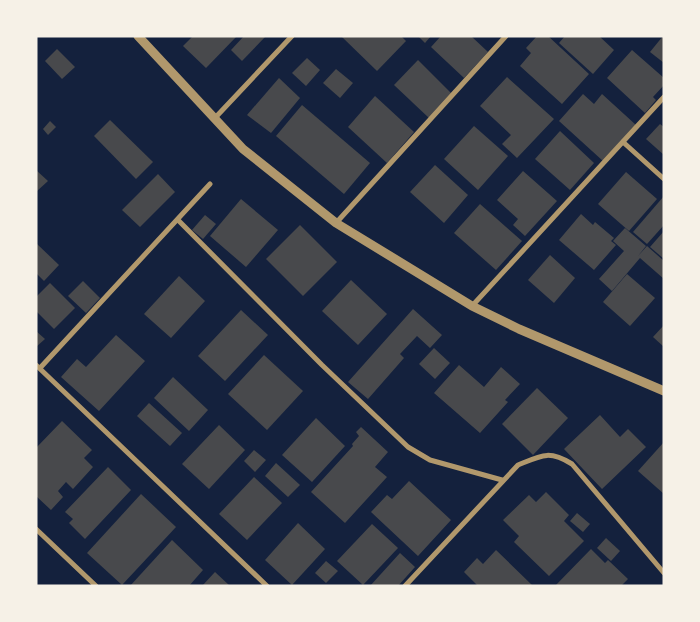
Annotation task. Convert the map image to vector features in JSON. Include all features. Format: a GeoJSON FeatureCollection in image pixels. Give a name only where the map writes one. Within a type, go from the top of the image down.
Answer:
{"type":"FeatureCollection","features":[{"type":"Feature","properties":{"kind":"street"},"geometry":{"type":"LineString","coordinates":[[138,36],[214,120],[243,149],[336,223],[472,306],[562,348],[664,391]]}},
{"type":"Feature","properties":{"kind":"street"},"geometry":{"type":"LineString","coordinates":[[214,120],[292,36]]}},
{"type":"Feature","properties":{"kind":"street"},"geometry":{"type":"LineString","coordinates":[[336,223],[506,36]]}},
{"type":"Feature","properties":{"kind":"street"},"geometry":{"type":"LineString","coordinates":[[472,306],[664,97]]}},
{"type":"Feature","properties":{"kind":"street"},"geometry":{"type":"LineString","coordinates":[[623,142],[664,179]]}},
{"type":"Feature","properties":{"kind":"street"},"geometry":{"type":"LineString","coordinates":[[210,184],[38,367],[267,586]]}},
{"type":"Feature","properties":{"kind":"street"},"geometry":{"type":"LineString","coordinates":[[178,220],[322,366],[408,447],[430,460],[502,480]]}},
{"type":"Feature","properties":{"kind":"street"},"geometry":{"type":"LineString","coordinates":[[405,586],[518,465],[540,456],[557,454],[572,464],[664,573]]}},
{"type":"Feature","properties":{"kind":"street"},"geometry":{"type":"LineString","coordinates":[[36,529],[96,586]]}},
{"type":"Feature","properties":{"kind":"building"},"geometry":{"type":"Polygon","coordinates":[[[193,36],[237,36],[206,68],[183,46],[193,36]]]}},
{"type":"Feature","properties":{"kind":"building"},"geometry":{"type":"Polygon","coordinates":[[[244,36],[266,36],[242,61],[231,50],[244,36]]]}},
{"type":"Feature","properties":{"kind":"building"},"geometry":{"type":"Polygon","coordinates":[[[341,36],[401,36],[406,41],[377,71],[341,36]]]}},
{"type":"Feature","properties":{"kind":"building"},"geometry":{"type":"Polygon","coordinates":[[[418,36],[431,36],[425,43],[418,36]]]}},
{"type":"Feature","properties":{"kind":"building"},"geometry":{"type":"Polygon","coordinates":[[[441,36],[471,36],[488,52],[464,78],[431,47],[441,36]]]}},
{"type":"Feature","properties":{"kind":"building"},"geometry":{"type":"Polygon","coordinates":[[[537,36],[548,36],[589,74],[562,104],[520,66],[531,53],[526,48],[537,36]]]}},
{"type":"Feature","properties":{"kind":"building"},"geometry":{"type":"Polygon","coordinates":[[[565,36],[599,36],[614,50],[593,74],[559,43],[565,36]]]}},
{"type":"Feature","properties":{"kind":"building"},"geometry":{"type":"Polygon","coordinates":[[[664,36],[664,63],[650,52],[664,36]]]}},
{"type":"Feature","properties":{"kind":"building"},"geometry":{"type":"Polygon","coordinates":[[[57,49],[75,67],[62,79],[45,61],[57,49]]]}},
{"type":"Feature","properties":{"kind":"building"},"geometry":{"type":"Polygon","coordinates":[[[632,50],[664,78],[664,85],[653,97],[656,100],[645,113],[607,78],[632,50]]]}},
{"type":"Feature","properties":{"kind":"building"},"geometry":{"type":"Polygon","coordinates":[[[307,58],[320,70],[306,86],[292,73],[307,58]]]}},
{"type":"Feature","properties":{"kind":"building"},"geometry":{"type":"Polygon","coordinates":[[[418,60],[452,94],[429,118],[394,85],[418,60]]]}},
{"type":"Feature","properties":{"kind":"building"},"geometry":{"type":"Polygon","coordinates":[[[336,69],[353,83],[340,98],[323,83],[336,69]]]}},
{"type":"Feature","properties":{"kind":"building"},"geometry":{"type":"Polygon","coordinates":[[[507,77],[554,119],[517,158],[502,144],[511,135],[480,106],[507,77]]]}},
{"type":"Feature","properties":{"kind":"building"},"geometry":{"type":"Polygon","coordinates":[[[279,78],[300,98],[271,133],[247,115],[279,78]]]}},
{"type":"Feature","properties":{"kind":"building"},"geometry":{"type":"Polygon","coordinates":[[[583,94],[594,104],[602,94],[636,125],[603,161],[559,121],[583,94]]]}},
{"type":"Feature","properties":{"kind":"building"},"geometry":{"type":"Polygon","coordinates":[[[375,96],[414,132],[387,163],[348,127],[375,96]]]}},
{"type":"Feature","properties":{"kind":"building"},"geometry":{"type":"Polygon","coordinates":[[[302,105],[370,163],[344,194],[276,136],[302,105]]]}},
{"type":"Feature","properties":{"kind":"building"},"geometry":{"type":"Polygon","coordinates":[[[110,120],[153,162],[136,179],[94,136],[110,120]]]}},
{"type":"Feature","properties":{"kind":"building"},"geometry":{"type":"Polygon","coordinates":[[[50,121],[56,127],[48,135],[43,129],[50,121]]]}},
{"type":"Feature","properties":{"kind":"building"},"geometry":{"type":"Polygon","coordinates":[[[660,124],[664,127],[664,155],[646,139],[660,124]]]}},
{"type":"Feature","properties":{"kind":"building"},"geometry":{"type":"Polygon","coordinates":[[[474,126],[508,156],[478,190],[444,159],[474,126]]]}},
{"type":"Feature","properties":{"kind":"building"},"geometry":{"type":"Polygon","coordinates":[[[560,131],[594,163],[570,190],[535,159],[560,131]]]}},
{"type":"Feature","properties":{"kind":"building"},"geometry":{"type":"Polygon","coordinates":[[[435,165],[468,195],[444,223],[410,192],[435,165]]]}},
{"type":"Feature","properties":{"kind":"building"},"geometry":{"type":"Polygon","coordinates":[[[36,170],[48,181],[36,192],[36,170]]]}},
{"type":"Feature","properties":{"kind":"building"},"geometry":{"type":"Polygon","coordinates":[[[523,171],[557,201],[525,236],[513,225],[518,219],[497,200],[523,171]]]}},
{"type":"Feature","properties":{"kind":"building"},"geometry":{"type":"Polygon","coordinates":[[[626,172],[657,199],[629,231],[598,204],[626,172]]]}},
{"type":"Feature","properties":{"kind":"building"},"geometry":{"type":"Polygon","coordinates":[[[158,174],[175,192],[140,227],[122,210],[158,174]]]}},
{"type":"Feature","properties":{"kind":"building"},"geometry":{"type":"Polygon","coordinates":[[[664,196],[664,225],[647,244],[633,232],[664,196]]]}},
{"type":"Feature","properties":{"kind":"building"},"geometry":{"type":"Polygon","coordinates":[[[241,199],[278,230],[246,267],[210,236],[241,199]]]}},
{"type":"Feature","properties":{"kind":"building"},"geometry":{"type":"Polygon","coordinates":[[[480,204],[522,241],[496,270],[454,233],[480,204]]]}},
{"type":"Feature","properties":{"kind":"building"},"geometry":{"type":"Polygon","coordinates":[[[581,214],[593,225],[595,222],[614,238],[611,241],[616,245],[594,270],[559,240],[581,214]]]}},
{"type":"Feature","properties":{"kind":"building"},"geometry":{"type":"Polygon","coordinates":[[[205,215],[216,224],[203,239],[192,230],[205,215]]]}},
{"type":"Feature","properties":{"kind":"building"},"geometry":{"type":"Polygon","coordinates":[[[300,225],[337,262],[303,296],[266,259],[300,225]]]}},
{"type":"Feature","properties":{"kind":"building"},"geometry":{"type":"Polygon","coordinates":[[[625,228],[646,246],[638,256],[647,246],[664,261],[664,279],[640,258],[612,291],[599,279],[624,251],[613,241],[625,228]]]}},
{"type":"Feature","properties":{"kind":"building"},"geometry":{"type":"Polygon","coordinates":[[[664,231],[664,259],[650,247],[664,231]]]}},
{"type":"Feature","properties":{"kind":"building"},"geometry":{"type":"Polygon","coordinates":[[[36,243],[59,265],[44,281],[36,273],[36,243]]]}},
{"type":"Feature","properties":{"kind":"building"},"geometry":{"type":"Polygon","coordinates":[[[550,255],[575,278],[554,303],[528,280],[550,255]]]}},
{"type":"Feature","properties":{"kind":"building"},"geometry":{"type":"Polygon","coordinates":[[[627,274],[655,298],[630,326],[603,302],[627,274]]]}},
{"type":"Feature","properties":{"kind":"building"},"geometry":{"type":"Polygon","coordinates":[[[179,276],[205,301],[171,338],[144,314],[179,276]]]}},
{"type":"Feature","properties":{"kind":"building"},"geometry":{"type":"Polygon","coordinates":[[[351,280],[387,314],[358,345],[322,311],[351,280]]]}},
{"type":"Feature","properties":{"kind":"building"},"geometry":{"type":"Polygon","coordinates":[[[83,281],[100,298],[86,313],[68,296],[83,281]]]}},
{"type":"Feature","properties":{"kind":"building"},"geometry":{"type":"Polygon","coordinates":[[[50,283],[75,308],[54,329],[36,311],[36,297],[50,283]]]}},
{"type":"Feature","properties":{"kind":"building"},"geometry":{"type":"Polygon","coordinates":[[[413,309],[442,335],[430,348],[417,336],[400,354],[404,358],[368,399],[348,382],[413,309]]]}},
{"type":"Feature","properties":{"kind":"building"},"geometry":{"type":"Polygon","coordinates":[[[241,310],[268,335],[225,381],[198,356],[241,310]]]}},
{"type":"Feature","properties":{"kind":"building"},"geometry":{"type":"Polygon","coordinates":[[[664,325],[664,347],[653,337],[664,325]]]}},
{"type":"Feature","properties":{"kind":"building"},"geometry":{"type":"Polygon","coordinates":[[[36,331],[45,339],[36,347],[36,331]]]}},
{"type":"Feature","properties":{"kind":"building"},"geometry":{"type":"Polygon","coordinates":[[[116,335],[145,361],[99,411],[61,377],[77,359],[86,367],[116,335]]]}},
{"type":"Feature","properties":{"kind":"building"},"geometry":{"type":"Polygon","coordinates":[[[434,348],[450,363],[435,379],[419,364],[434,348]]]}},
{"type":"Feature","properties":{"kind":"building"},"geometry":{"type":"Polygon","coordinates":[[[264,355],[303,391],[267,430],[228,394],[264,355]]]}},
{"type":"Feature","properties":{"kind":"building"},"geometry":{"type":"Polygon","coordinates":[[[459,365],[484,387],[501,367],[520,384],[505,400],[508,402],[480,433],[434,393],[459,365]]]}},
{"type":"Feature","properties":{"kind":"building"},"geometry":{"type":"Polygon","coordinates":[[[173,377],[208,410],[189,431],[154,398],[173,377]]]}},
{"type":"Feature","properties":{"kind":"building"},"geometry":{"type":"Polygon","coordinates":[[[537,388],[568,418],[533,455],[502,424],[537,388]]]}},
{"type":"Feature","properties":{"kind":"building"},"geometry":{"type":"Polygon","coordinates":[[[149,403],[182,433],[170,446],[137,416],[149,403]]]}},
{"type":"Feature","properties":{"kind":"building"},"geometry":{"type":"Polygon","coordinates":[[[600,415],[620,437],[628,429],[646,447],[602,489],[564,449],[600,415]]]}},
{"type":"Feature","properties":{"kind":"building"},"geometry":{"type":"Polygon","coordinates":[[[316,418],[345,446],[312,482],[282,455],[316,418]]]}},
{"type":"Feature","properties":{"kind":"building"},"geometry":{"type":"Polygon","coordinates":[[[62,421],[92,450],[84,458],[93,467],[73,489],[66,482],[58,491],[63,497],[51,510],[36,496],[36,448],[62,421]]]}},
{"type":"Feature","properties":{"kind":"building"},"geometry":{"type":"Polygon","coordinates":[[[219,425],[245,450],[209,489],[182,464],[219,425]]]}},
{"type":"Feature","properties":{"kind":"building"},"geometry":{"type":"Polygon","coordinates":[[[361,427],[388,452],[375,467],[387,477],[345,523],[311,492],[353,446],[352,444],[359,436],[356,432],[361,427]]]}},
{"type":"Feature","properties":{"kind":"building"},"geometry":{"type":"Polygon","coordinates":[[[664,442],[664,494],[638,471],[664,442]]]}},
{"type":"Feature","properties":{"kind":"building"},"geometry":{"type":"Polygon","coordinates":[[[254,450],[266,460],[255,472],[244,461],[254,450]]]}},
{"type":"Feature","properties":{"kind":"building"},"geometry":{"type":"Polygon","coordinates":[[[276,463],[300,485],[288,497],[265,476],[276,463]]]}},
{"type":"Feature","properties":{"kind":"building"},"geometry":{"type":"Polygon","coordinates":[[[108,467],[131,490],[85,539],[69,523],[73,519],[65,512],[108,467]]]}},
{"type":"Feature","properties":{"kind":"building"},"geometry":{"type":"Polygon","coordinates":[[[254,477],[282,503],[247,540],[219,514],[254,477]]]}},
{"type":"Feature","properties":{"kind":"building"},"geometry":{"type":"Polygon","coordinates":[[[409,481],[451,520],[418,556],[371,512],[387,495],[392,499],[409,481]]]}},
{"type":"Feature","properties":{"kind":"building"},"geometry":{"type":"Polygon","coordinates":[[[546,492],[569,515],[564,521],[584,541],[549,576],[514,542],[519,536],[503,520],[529,495],[536,502],[546,492]]]}},
{"type":"Feature","properties":{"kind":"building"},"geometry":{"type":"Polygon","coordinates":[[[141,494],[176,527],[122,585],[87,553],[141,494]]]}},
{"type":"Feature","properties":{"kind":"building"},"geometry":{"type":"Polygon","coordinates":[[[577,513],[590,524],[583,532],[570,521],[577,513]]]}},
{"type":"Feature","properties":{"kind":"building"},"geometry":{"type":"Polygon","coordinates":[[[298,523],[325,549],[292,585],[265,560],[298,523]]]}},
{"type":"Feature","properties":{"kind":"building"},"geometry":{"type":"Polygon","coordinates":[[[372,524],[398,548],[363,585],[337,561],[372,524]]]}},
{"type":"Feature","properties":{"kind":"building"},"geometry":{"type":"Polygon","coordinates":[[[606,538],[620,551],[611,561],[597,548],[606,538]]]}},
{"type":"Feature","properties":{"kind":"building"},"geometry":{"type":"Polygon","coordinates":[[[172,540],[203,570],[189,586],[130,586],[172,540]]]}},
{"type":"Feature","properties":{"kind":"building"},"geometry":{"type":"Polygon","coordinates":[[[591,549],[605,563],[608,560],[628,579],[621,586],[555,586],[591,549]]]}},
{"type":"Feature","properties":{"kind":"building"},"geometry":{"type":"Polygon","coordinates":[[[496,550],[533,586],[478,586],[464,572],[477,558],[483,564],[496,550]]]}},
{"type":"Feature","properties":{"kind":"building"},"geometry":{"type":"Polygon","coordinates":[[[400,553],[415,567],[398,586],[370,586],[400,553]]]}},
{"type":"Feature","properties":{"kind":"building"},"geometry":{"type":"Polygon","coordinates":[[[326,561],[338,571],[326,583],[315,573],[326,561]]]}},
{"type":"Feature","properties":{"kind":"building"},"geometry":{"type":"Polygon","coordinates":[[[215,572],[230,586],[202,586],[215,572]]]}}]}
